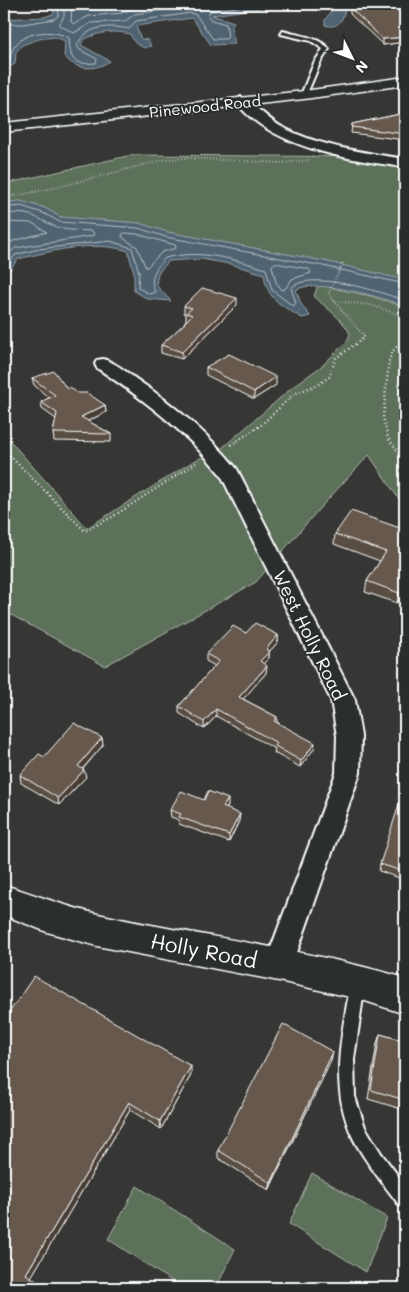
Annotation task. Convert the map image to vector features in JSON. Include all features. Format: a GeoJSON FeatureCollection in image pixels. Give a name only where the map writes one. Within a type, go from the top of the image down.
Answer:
{"type":"FeatureCollection","features":[{"type":"Feature","properties":{"kind":"street","name":"Pinewood Road"},"geometry":{"type":"LineString","coordinates":[[4,128],[304,95],[405,80]]}},
{"type":"Feature","properties":{"kind":"street"},"geometry":{"type":"LineString","coordinates":[[241,101],[252,113],[279,130],[307,143],[344,154],[405,163]]}},
{"type":"Feature","properties":{"kind":"street","name":"West Holly Road"},"geometry":{"type":"LineString","coordinates":[[103,364],[150,396],[190,428],[230,473],[343,700],[350,725],[351,746],[348,774],[279,964]]}},
{"type":"Feature","properties":{"kind":"street","name":"Holly Road"},"geometry":{"type":"LineString","coordinates":[[4,900],[47,916],[97,930],[279,964],[359,982],[405,996]]}},
{"type":"Feature","properties":{"kind":"lane"},"geometry":{"type":"LineString","coordinates":[[283,33],[318,42],[325,47],[304,95]]}},
{"type":"Feature","properties":{"kind":"lane"},"geometry":{"type":"LineString","coordinates":[[359,982],[346,1056],[348,1106],[360,1135],[405,1196]]}},
{"type":"Feature","properties":{"kind":"path"},"geometry":{"type":"LineString","coordinates":[[4,198],[54,188],[163,160],[185,158],[282,163],[315,160]]}},
{"type":"Feature","properties":{"kind":"path"},"geometry":{"type":"LineString","coordinates":[[343,263],[329,293],[334,301],[345,301],[391,310],[405,317]]}},
{"type":"Feature","properties":{"kind":"path"},"geometry":{"type":"LineString","coordinates":[[405,338],[393,351],[389,360],[383,418],[388,438],[405,461]]}},
{"type":"Feature","properties":{"kind":"green space"},"geometry":{"type":"Polygon","coordinates":[[[405,154],[405,280],[324,261],[167,232],[139,223],[60,217],[45,208],[20,201],[4,203],[4,184],[132,155],[394,157],[405,154]]]}},
{"type":"Feature","properties":{"kind":"green space"},"geometry":{"type":"Polygon","coordinates":[[[318,285],[371,296],[405,307],[405,508],[369,455],[256,582],[105,666],[4,611],[4,434],[87,528],[192,462],[222,448],[294,386],[323,365],[347,341],[350,334],[347,328],[339,318],[314,296],[318,285]]]}},
{"type":"Feature","properties":{"kind":"green space"},"geometry":{"type":"Polygon","coordinates":[[[312,1173],[387,1218],[366,1272],[289,1224],[312,1173]]]}},
{"type":"Feature","properties":{"kind":"green space"},"geometry":{"type":"Polygon","coordinates":[[[137,1186],[235,1249],[216,1288],[182,1288],[108,1239],[137,1186]]]}},
{"type":"Feature","properties":{"kind":"water"},"geometry":{"type":"Polygon","coordinates":[[[41,4],[290,4],[212,15],[234,22],[231,28],[235,44],[211,45],[192,18],[136,26],[141,39],[148,40],[151,46],[144,48],[135,43],[130,34],[124,33],[100,34],[83,40],[81,45],[110,61],[98,67],[86,68],[74,65],[64,56],[65,41],[55,37],[39,39],[22,45],[16,52],[15,64],[4,70],[4,19],[44,17],[53,14],[54,9],[41,4]]]}},
{"type":"Feature","properties":{"kind":"water"},"geometry":{"type":"Polygon","coordinates":[[[333,4],[346,4],[343,17],[335,26],[325,25],[325,20],[335,5],[333,4]]]}},
{"type":"Feature","properties":{"kind":"water"},"geometry":{"type":"Polygon","coordinates":[[[20,201],[45,208],[60,217],[139,223],[167,232],[324,261],[405,280],[405,307],[383,298],[350,290],[333,287],[305,287],[296,290],[301,304],[310,316],[302,318],[276,301],[268,290],[264,274],[230,264],[201,259],[169,261],[158,273],[156,285],[171,301],[148,299],[134,291],[134,273],[128,251],[101,246],[73,248],[18,259],[9,271],[9,282],[4,291],[4,203],[20,201]]]}},
{"type":"Feature","properties":{"kind":"building"},"geometry":{"type":"Polygon","coordinates":[[[401,7],[405,15],[405,37],[383,39],[350,8],[401,7]]]}},
{"type":"Feature","properties":{"kind":"building"},"geometry":{"type":"Polygon","coordinates":[[[405,113],[405,134],[352,127],[352,124],[405,113]]]}},
{"type":"Feature","properties":{"kind":"building"},"geometry":{"type":"Polygon","coordinates":[[[202,288],[237,298],[182,352],[161,345],[192,315],[186,313],[192,308],[184,306],[202,288]]]}},
{"type":"Feature","properties":{"kind":"building"},"geometry":{"type":"Polygon","coordinates":[[[229,354],[276,377],[254,392],[206,367],[229,354]]]}},
{"type":"Feature","properties":{"kind":"building"},"geometry":{"type":"Polygon","coordinates":[[[54,371],[67,389],[70,387],[77,393],[87,393],[105,405],[81,417],[111,434],[53,433],[57,413],[41,402],[55,395],[32,378],[54,371]]]}},
{"type":"Feature","properties":{"kind":"building"},"geometry":{"type":"Polygon","coordinates":[[[351,511],[400,528],[403,523],[405,524],[405,589],[402,588],[399,593],[367,581],[386,552],[335,534],[351,511]]]}},
{"type":"Feature","properties":{"kind":"building"},"geometry":{"type":"Polygon","coordinates":[[[255,623],[278,635],[266,649],[270,651],[260,661],[267,666],[239,697],[277,717],[274,721],[315,743],[301,761],[275,746],[277,743],[216,709],[204,722],[179,706],[219,661],[206,654],[233,626],[246,633],[255,623]]]}},
{"type":"Feature","properties":{"kind":"building"},"geometry":{"type":"Polygon","coordinates":[[[74,723],[102,738],[78,766],[84,770],[58,798],[20,775],[39,754],[44,757],[74,723]]]}},
{"type":"Feature","properties":{"kind":"building"},"geometry":{"type":"Polygon","coordinates":[[[181,791],[204,800],[208,791],[228,799],[223,807],[240,814],[229,835],[179,817],[181,814],[170,810],[181,791]]]}},
{"type":"Feature","properties":{"kind":"building"},"geometry":{"type":"Polygon","coordinates":[[[401,798],[405,800],[405,872],[380,864],[401,798]]]}},
{"type":"Feature","properties":{"kind":"building"},"geometry":{"type":"Polygon","coordinates":[[[34,976],[191,1066],[160,1121],[129,1102],[26,1274],[47,1288],[4,1288],[4,1020],[34,976]]]}},
{"type":"Feature","properties":{"kind":"building"},"geometry":{"type":"Polygon","coordinates":[[[283,1024],[333,1052],[271,1183],[218,1150],[283,1024]]]}},
{"type":"Feature","properties":{"kind":"building"},"geometry":{"type":"Polygon","coordinates":[[[380,1034],[405,1041],[405,1100],[371,1090],[380,1034]]]}}]}
